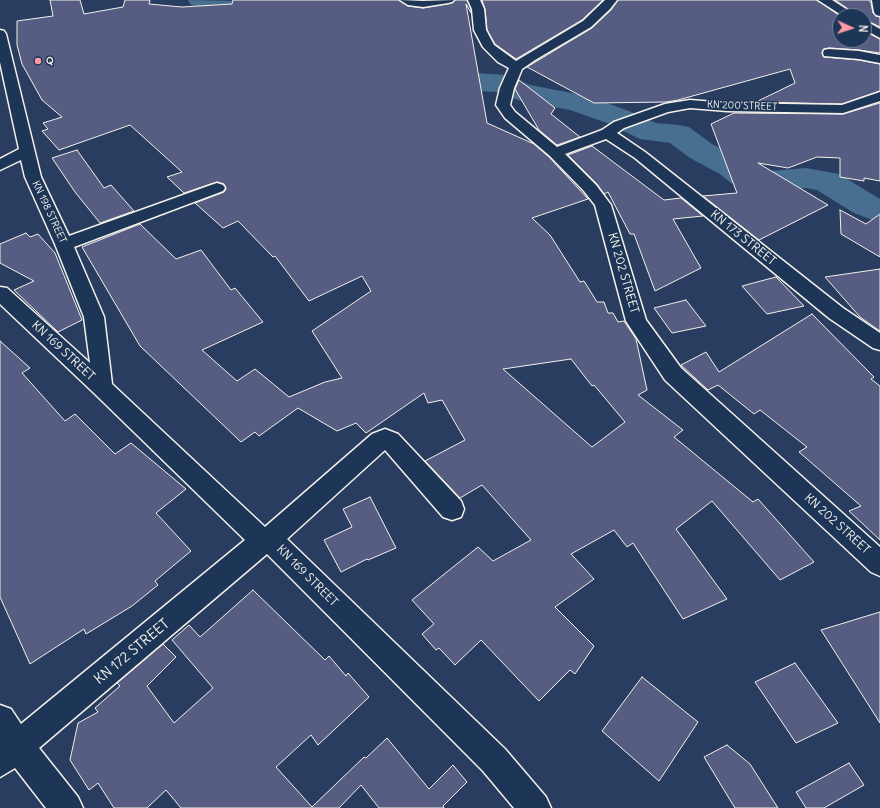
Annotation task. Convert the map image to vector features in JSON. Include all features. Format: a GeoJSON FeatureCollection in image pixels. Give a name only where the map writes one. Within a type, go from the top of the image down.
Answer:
{"type":"FeatureCollection","features":[{"type":"Feature","properties":{"kind":"street"},"geometry":{"type":"LineString","coordinates":[[406,0],[412,3],[423,4],[448,0]]}},
{"type":"Feature","properties":{"kind":"street"},"geometry":{"type":"LineString","coordinates":[[474,0],[478,9],[480,30],[489,47],[503,59],[516,67],[586,24],[606,7],[611,0]]}},
{"type":"Feature","properties":{"kind":"street"},"geometry":{"type":"LineString","coordinates":[[824,0],[838,8]]}},
{"type":"Feature","properties":{"kind":"street"},"geometry":{"type":"LineString","coordinates":[[878,0],[880,12]]}},
{"type":"Feature","properties":{"kind":"street","name":"KN 198 STREET"},"geometry":{"type":"LineString","coordinates":[[0,34],[33,177],[64,244],[94,316],[102,387]]}},
{"type":"Feature","properties":{"kind":"street"},"geometry":{"type":"LineString","coordinates":[[829,53],[859,55],[880,59]]}},
{"type":"Feature","properties":{"kind":"street","name":"KN 202 STREET"},"geometry":{"type":"LineString","coordinates":[[516,67],[508,85],[503,105],[510,115],[555,153],[590,188],[603,204],[636,321],[673,374],[880,564]]}},
{"type":"Feature","properties":{"kind":"street","name":"KN 200 STREET"},"geometry":{"type":"LineString","coordinates":[[555,153],[665,108],[690,104],[727,107],[843,109],[880,96]]}},
{"type":"Feature","properties":{"kind":"street","name":"KN 173 STREET"},"geometry":{"type":"LineString","coordinates":[[613,129],[640,155],[836,313],[880,343]]}},
{"type":"Feature","properties":{"kind":"street"},"geometry":{"type":"LineString","coordinates":[[0,165],[26,150]]}},
{"type":"Feature","properties":{"kind":"street"},"geometry":{"type":"LineString","coordinates":[[64,244],[217,188]]}},
{"type":"Feature","properties":{"kind":"street","name":"KN 169 STREET"},"geometry":{"type":"LineString","coordinates":[[0,293],[266,540],[494,760],[535,808]]}},
{"type":"Feature","properties":{"kind":"street","name":"KN 172 STREET"},"geometry":{"type":"LineString","coordinates":[[9,754],[266,540],[380,440],[385,438],[390,440],[452,509]]}},
{"type":"Feature","properties":{"kind":"street"},"geometry":{"type":"LineString","coordinates":[[0,720],[9,754],[67,808]]}},
{"type":"Feature","properties":{"kind":"building"},"geometry":{"type":"Polygon","coordinates":[[[50,0],[80,0],[84,14],[123,7],[125,0],[150,0],[149,4],[182,7],[232,4],[233,0],[399,0],[408,6],[423,8],[452,3],[455,0],[467,0],[471,9],[471,13],[466,4],[487,123],[534,144],[549,157],[588,199],[532,218],[550,235],[580,282],[584,281],[597,302],[604,302],[608,313],[613,313],[618,322],[624,321],[636,339],[647,390],[638,395],[683,430],[674,437],[753,502],[758,499],[814,562],[780,580],[712,501],[676,529],[727,599],[683,619],[633,543],[627,547],[614,530],[571,554],[594,579],[555,607],[594,646],[575,674],[570,670],[539,701],[481,640],[455,665],[439,648],[436,650],[422,634],[434,624],[412,600],[478,547],[493,561],[531,540],[482,485],[460,498],[425,461],[465,440],[442,400],[428,403],[424,393],[366,433],[356,423],[337,431],[298,408],[259,436],[255,432],[241,442],[140,346],[82,247],[140,224],[176,259],[201,250],[231,290],[235,288],[263,322],[202,350],[237,381],[255,369],[289,397],[325,382],[342,378],[312,331],[371,291],[362,276],[309,301],[275,256],[273,257],[238,221],[223,228],[195,203],[224,192],[226,189],[224,184],[217,182],[184,193],[167,177],[182,172],[130,125],[59,150],[42,131],[48,129],[43,123],[62,117],[42,100],[22,64],[17,45],[17,21],[53,16],[50,0]],[[571,359],[503,369],[592,447],[625,422],[594,385],[592,386],[571,359]]]}},
{"type":"Feature","properties":{"kind":"building"},"geometry":{"type":"Polygon","coordinates":[[[482,0],[603,0],[582,20],[516,59],[495,44],[487,30],[485,9],[482,0]]]}},
{"type":"Feature","properties":{"kind":"building"},"geometry":{"type":"Polygon","coordinates":[[[618,0],[817,0],[832,10],[832,48],[872,48],[872,35],[880,39],[880,53],[829,48],[824,49],[822,53],[824,57],[859,60],[880,64],[880,91],[842,104],[756,102],[795,83],[790,69],[678,100],[666,102],[594,103],[527,67],[592,28],[611,10],[618,0]]]}},
{"type":"Feature","properties":{"kind":"building"},"geometry":{"type":"Polygon","coordinates":[[[835,0],[869,0],[872,8],[846,8],[835,0]]]}},
{"type":"Feature","properties":{"kind":"building"},"geometry":{"type":"Polygon","coordinates":[[[872,8],[873,13],[880,17],[880,27],[872,23],[872,8]]]}},
{"type":"Feature","properties":{"kind":"building"},"geometry":{"type":"Polygon","coordinates":[[[519,80],[555,108],[551,114],[580,137],[557,145],[539,130],[515,89],[519,80]]]}},
{"type":"Feature","properties":{"kind":"building"},"geometry":{"type":"Polygon","coordinates":[[[880,103],[880,181],[864,178],[864,181],[840,177],[840,158],[817,157],[788,168],[758,163],[828,205],[759,240],[703,196],[737,193],[711,124],[734,113],[843,114],[880,103]]]}},
{"type":"Feature","properties":{"kind":"building"},"geometry":{"type":"Polygon","coordinates":[[[592,146],[664,200],[681,198],[703,216],[673,219],[701,268],[655,291],[634,234],[630,234],[608,192],[604,194],[597,184],[568,155],[592,146]]]}},
{"type":"Feature","properties":{"kind":"building"},"geometry":{"type":"Polygon","coordinates":[[[77,150],[104,188],[111,185],[134,211],[100,223],[75,192],[52,158],[77,150]]]}},
{"type":"Feature","properties":{"kind":"building"},"geometry":{"type":"Polygon","coordinates":[[[840,210],[866,224],[880,214],[880,257],[841,234],[840,210]]]}},
{"type":"Feature","properties":{"kind":"building"},"geometry":{"type":"Polygon","coordinates":[[[26,233],[30,237],[38,234],[55,253],[82,320],[58,332],[14,290],[34,281],[0,263],[0,244],[26,233]]]}},
{"type":"Feature","properties":{"kind":"building"},"geometry":{"type":"Polygon","coordinates":[[[880,269],[880,331],[860,317],[825,277],[880,269]]]}},
{"type":"Feature","properties":{"kind":"building"},"geometry":{"type":"Polygon","coordinates":[[[776,277],[804,306],[767,314],[742,286],[776,277]]]}},
{"type":"Feature","properties":{"kind":"building"},"geometry":{"type":"Polygon","coordinates":[[[686,300],[706,326],[672,333],[654,308],[686,300]]]}},
{"type":"Feature","properties":{"kind":"building"},"geometry":{"type":"Polygon","coordinates":[[[812,314],[874,377],[871,379],[880,386],[880,540],[849,511],[861,506],[799,452],[807,447],[760,410],[754,414],[718,385],[708,390],[681,365],[706,352],[719,372],[812,314]]]}},
{"type":"Feature","properties":{"kind":"building"},"geometry":{"type":"Polygon","coordinates":[[[0,341],[30,368],[22,373],[65,421],[75,414],[115,454],[131,443],[186,489],[156,513],[191,551],[155,581],[158,585],[132,606],[86,634],[84,629],[30,664],[0,597],[0,341]]]}},
{"type":"Feature","properties":{"kind":"building"},"geometry":{"type":"Polygon","coordinates":[[[370,497],[396,548],[368,560],[367,559],[341,572],[324,540],[352,527],[343,509],[370,497]]]}},
{"type":"Feature","properties":{"kind":"building"},"geometry":{"type":"Polygon","coordinates":[[[253,590],[325,660],[329,656],[346,676],[348,673],[369,697],[318,745],[311,735],[276,767],[312,807],[364,757],[366,758],[387,738],[429,789],[453,765],[467,782],[443,806],[444,808],[379,808],[361,785],[339,808],[181,808],[166,790],[147,808],[114,808],[98,783],[89,790],[70,760],[78,723],[98,712],[95,708],[120,686],[117,683],[163,644],[176,657],[147,686],[174,723],[213,688],[172,640],[189,625],[200,637],[253,590]]]}},
{"type":"Feature","properties":{"kind":"building"},"geometry":{"type":"Polygon","coordinates":[[[880,612],[880,723],[821,630],[880,612]]]}},
{"type":"Feature","properties":{"kind":"building"},"geometry":{"type":"Polygon","coordinates":[[[795,663],[838,723],[796,743],[755,682],[795,663]]]}},
{"type":"Feature","properties":{"kind":"building"},"geometry":{"type":"Polygon","coordinates":[[[642,677],[698,722],[659,781],[602,731],[642,677]]]}},
{"type":"Feature","properties":{"kind":"building"},"geometry":{"type":"Polygon","coordinates":[[[727,745],[750,764],[778,808],[735,808],[704,757],[727,745]]]}},
{"type":"Feature","properties":{"kind":"building"},"geometry":{"type":"Polygon","coordinates":[[[849,763],[864,785],[824,808],[806,808],[796,792],[849,763]]]}},
{"type":"Feature","properties":{"kind":"waterway"},"geometry":{"type":"LineString","coordinates":[[200,0],[234,6],[244,11],[269,30],[279,35]]}},
{"type":"Feature","properties":{"kind":"waterway"},"geometry":{"type":"LineString","coordinates":[[417,71],[459,81],[505,84],[522,92],[577,102],[618,117],[651,132],[678,134],[701,151],[732,167],[743,176],[771,181],[806,178],[827,181],[866,206],[880,212]]}},
{"type":"Feature","properties":{"kind":"place","name":"Q"},"geometry":{"type":"Point","coordinates":[38,61]}}]}
